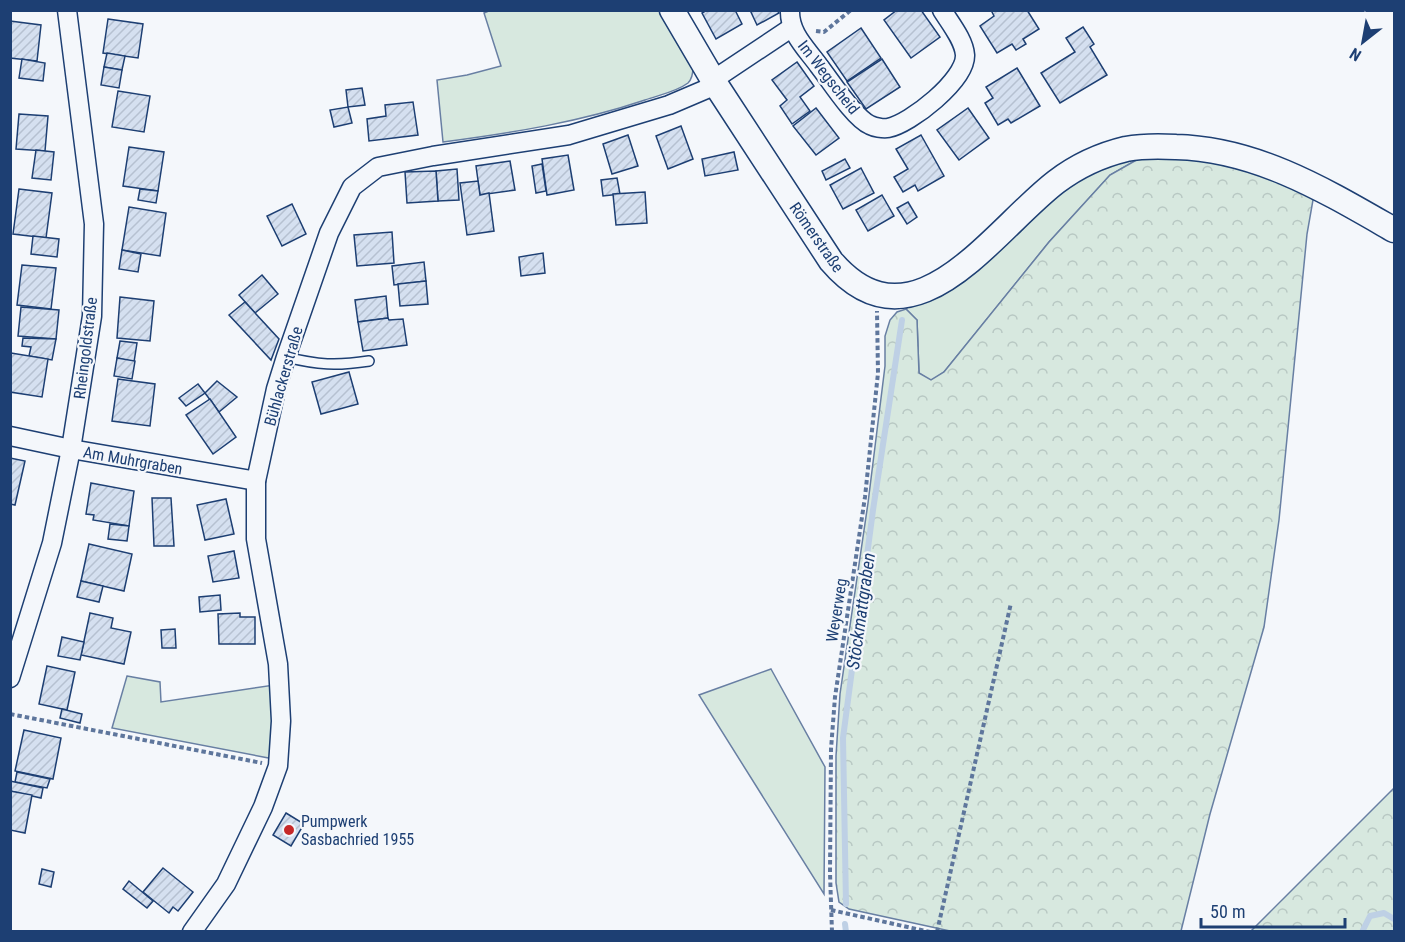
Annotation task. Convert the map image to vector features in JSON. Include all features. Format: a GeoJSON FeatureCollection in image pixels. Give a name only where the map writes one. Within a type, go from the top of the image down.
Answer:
{"type":"FeatureCollection","features":[{"type":"Feature","properties":{"kind":"street","name":"Rheingoldstraße"},"geometry":{"type":"LineString","coordinates":[[10,678],[52,543],[71,449],[92,316],[94,224],[67,10]]}},
{"type":"Feature","properties":{"kind":"street","name":"Römerstraße"},"geometry":{"type":"LineString","coordinates":[[672,10],[714,83],[831,261],[844,277],[878,294],[899,296],[916,294],[939,285],[974,257],[1055,183],[1071,172],[1108,154],[1128,149],[1155,146],[1201,149],[1231,154],[1273,166],[1324,190],[1395,230]]}},
{"type":"Feature","properties":{"kind":"street","name":"Im Wegscheid"},"geometry":{"type":"LineString","coordinates":[[714,83],[791,19],[851,108],[868,124],[887,128],[911,118],[947,88],[959,74],[965,56],[958,35],[942,10]]}},
{"type":"Feature","properties":{"kind":"street","name":"Bühlackerstraße"},"geometry":{"type":"LineString","coordinates":[[192,932],[226,884],[263,807],[278,766],[281,721],[278,664],[256,539],[256,482],[276,389],[286,357],[334,224],[352,187],[378,167],[569,135],[669,105],[714,83]]}},
{"type":"Feature","properties":{"kind":"street","name":"Am Muhrgraben"},"geometry":{"type":"LineString","coordinates":[[10,436],[256,482]]}},
{"type":"Feature","properties":{"kind":"lane"},"geometry":{"type":"LineString","coordinates":[[286,357],[312,363],[337,365],[369,361]]}},
{"type":"Feature","properties":{"kind":"path"},"geometry":{"type":"LineString","coordinates":[[791,19],[824,32],[851,10]]}},
{"type":"Feature","properties":{"kind":"path","name":"Weyerweg"},"geometry":{"type":"LineString","coordinates":[[832,932],[831,749],[835,697],[865,497],[878,373],[878,294]]}},
{"type":"Feature","properties":{"kind":"path"},"geometry":{"type":"LineString","coordinates":[[937,932],[1011,603]]}},
{"type":"Feature","properties":{"kind":"path"},"geometry":{"type":"LineString","coordinates":[[10,714],[278,766]]}},
{"type":"Feature","properties":{"kind":"path"},"geometry":{"type":"LineString","coordinates":[[831,910],[930,932]]}},
{"type":"Feature","properties":{"kind":"green space"},"geometry":{"type":"Polygon","coordinates":[[[491,10],[660,11],[693,67],[691,78],[688,83],[673,91],[596,115],[520,131],[443,142],[437,80],[501,66],[484,13],[491,10]]]}},
{"type":"Feature","properties":{"kind":"green space"},"geometry":{"type":"Polygon","coordinates":[[[1147,154],[1110,175],[1049,242],[944,372],[931,381],[919,373],[917,320],[906,309],[909,306],[929,300],[1061,190],[1088,173],[1147,154]]]}},
{"type":"Feature","properties":{"kind":"green space"},"geometry":{"type":"Polygon","coordinates":[[[1147,154],[1226,161],[1304,189],[1313,200],[1307,234],[1279,520],[1264,627],[1210,814],[1181,931],[950,931],[849,909],[839,902],[836,883],[836,756],[840,694],[868,503],[885,366],[885,336],[890,320],[897,312],[906,309],[917,320],[919,373],[931,380],[944,372],[1049,242],[1110,175],[1147,154]]]}},
{"type":"Feature","properties":{"kind":"green space"},"geometry":{"type":"Polygon","coordinates":[[[771,669],[825,767],[824,894],[699,695],[771,669]]]}},
{"type":"Feature","properties":{"kind":"green space"},"geometry":{"type":"Polygon","coordinates":[[[127,676],[160,682],[161,702],[274,685],[274,759],[112,728],[127,676]]]}},
{"type":"Feature","properties":{"kind":"green space"},"geometry":{"type":"Polygon","coordinates":[[[1394,788],[1394,931],[1251,931],[1394,788]]]}},
{"type":"Feature","properties":{"kind":"building"},"geometry":{"type":"Polygon","coordinates":[[[707,10],[735,10],[742,24],[716,39],[702,13],[707,10]]]}},
{"type":"Feature","properties":{"kind":"building"},"geometry":{"type":"Polygon","coordinates":[[[750,10],[777,10],[779,13],[757,25],[750,10]]]}},
{"type":"Feature","properties":{"kind":"building"},"geometry":{"type":"Polygon","coordinates":[[[897,10],[921,10],[940,37],[911,58],[884,20],[897,10]]]}},
{"type":"Feature","properties":{"kind":"building"},"geometry":{"type":"Polygon","coordinates":[[[991,10],[1027,10],[1039,29],[1023,39],[1026,44],[1016,50],[1012,44],[997,53],[980,26],[994,16],[991,10]]]}},
{"type":"Feature","properties":{"kind":"building"},"geometry":{"type":"Polygon","coordinates":[[[108,19],[143,24],[138,58],[103,53],[108,19]]]}},
{"type":"Feature","properties":{"kind":"building"},"geometry":{"type":"Polygon","coordinates":[[[10,21],[41,25],[37,61],[10,58],[10,21]]]}},
{"type":"Feature","properties":{"kind":"building"},"geometry":{"type":"Polygon","coordinates":[[[1083,27],[1094,44],[1090,47],[1107,75],[1060,103],[1041,73],[1075,52],[1066,38],[1083,27]]]}},
{"type":"Feature","properties":{"kind":"building"},"geometry":{"type":"Polygon","coordinates":[[[861,28],[881,58],[847,81],[827,52],[861,28]]]}},
{"type":"Feature","properties":{"kind":"building"},"geometry":{"type":"Polygon","coordinates":[[[107,53],[125,56],[122,70],[104,67],[107,53]]]}},
{"type":"Feature","properties":{"kind":"building"},"geometry":{"type":"Polygon","coordinates":[[[22,59],[45,63],[43,81],[19,78],[22,59]]]}},
{"type":"Feature","properties":{"kind":"building"},"geometry":{"type":"Polygon","coordinates":[[[882,59],[900,87],[866,109],[847,82],[882,59]]]}},
{"type":"Feature","properties":{"kind":"building"},"geometry":{"type":"Polygon","coordinates":[[[797,62],[814,86],[800,97],[810,111],[792,124],[780,106],[787,100],[772,80],[797,62]]]}},
{"type":"Feature","properties":{"kind":"building"},"geometry":{"type":"Polygon","coordinates":[[[104,67],[122,70],[119,88],[101,85],[104,67]]]}},
{"type":"Feature","properties":{"kind":"building"},"geometry":{"type":"Polygon","coordinates":[[[1017,68],[1040,106],[1011,123],[1008,119],[998,125],[985,103],[993,98],[986,87],[1017,68]]]}},
{"type":"Feature","properties":{"kind":"building"},"geometry":{"type":"Polygon","coordinates":[[[362,88],[365,105],[348,107],[346,90],[362,88]]]}},
{"type":"Feature","properties":{"kind":"building"},"geometry":{"type":"Polygon","coordinates":[[[118,91],[150,96],[144,132],[112,127],[118,91]]]}},
{"type":"Feature","properties":{"kind":"building"},"geometry":{"type":"Polygon","coordinates":[[[413,102],[418,135],[369,141],[367,119],[386,116],[385,105],[413,102]]]}},
{"type":"Feature","properties":{"kind":"building"},"geometry":{"type":"Polygon","coordinates":[[[348,107],[352,123],[334,127],[330,110],[348,107]]]}},
{"type":"Feature","properties":{"kind":"building"},"geometry":{"type":"Polygon","coordinates":[[[816,108],[839,138],[816,155],[793,126],[816,108]]]}},
{"type":"Feature","properties":{"kind":"building"},"geometry":{"type":"Polygon","coordinates":[[[968,108],[989,138],[959,160],[937,130],[968,108]]]}},
{"type":"Feature","properties":{"kind":"building"},"geometry":{"type":"Polygon","coordinates":[[[19,114],[48,116],[45,151],[16,149],[19,114]]]}},
{"type":"Feature","properties":{"kind":"building"},"geometry":{"type":"Polygon","coordinates":[[[681,126],[693,159],[668,169],[656,136],[681,126]]]}},
{"type":"Feature","properties":{"kind":"building"},"geometry":{"type":"Polygon","coordinates":[[[628,135],[638,166],[612,174],[603,144],[628,135]]]}},
{"type":"Feature","properties":{"kind":"building"},"geometry":{"type":"Polygon","coordinates":[[[921,135],[944,176],[918,191],[915,185],[903,192],[894,177],[908,169],[896,149],[921,135]]]}},
{"type":"Feature","properties":{"kind":"building"},"geometry":{"type":"Polygon","coordinates":[[[129,147],[164,152],[158,191],[123,186],[129,147]]]}},
{"type":"Feature","properties":{"kind":"building"},"geometry":{"type":"Polygon","coordinates":[[[36,150],[54,152],[51,180],[32,178],[36,150]]]}},
{"type":"Feature","properties":{"kind":"building"},"geometry":{"type":"Polygon","coordinates":[[[734,152],[738,170],[705,176],[702,159],[734,152]]]}},
{"type":"Feature","properties":{"kind":"building"},"geometry":{"type":"Polygon","coordinates":[[[568,155],[574,190],[547,195],[542,159],[568,155]]]}},
{"type":"Feature","properties":{"kind":"building"},"geometry":{"type":"Polygon","coordinates":[[[845,159],[850,168],[826,180],[822,171],[845,159]]]}},
{"type":"Feature","properties":{"kind":"building"},"geometry":{"type":"Polygon","coordinates":[[[510,161],[515,190],[480,195],[476,166],[510,161]]]}},
{"type":"Feature","properties":{"kind":"building"},"geometry":{"type":"Polygon","coordinates":[[[542,164],[546,191],[536,193],[532,166],[542,164]]]}},
{"type":"Feature","properties":{"kind":"building"},"geometry":{"type":"Polygon","coordinates":[[[861,168],[874,193],[843,209],[830,185],[861,168]]]}},
{"type":"Feature","properties":{"kind":"building"},"geometry":{"type":"Polygon","coordinates":[[[457,169],[459,200],[438,201],[436,171],[457,169]]]}},
{"type":"Feature","properties":{"kind":"building"},"geometry":{"type":"Polygon","coordinates":[[[436,171],[438,201],[407,203],[405,172],[436,171]]]}},
{"type":"Feature","properties":{"kind":"building"},"geometry":{"type":"Polygon","coordinates":[[[617,178],[620,194],[603,196],[601,180],[617,178]]]}},
{"type":"Feature","properties":{"kind":"building"},"geometry":{"type":"Polygon","coordinates":[[[478,181],[480,195],[489,193],[494,231],[467,235],[460,183],[478,181]]]}},
{"type":"Feature","properties":{"kind":"building"},"geometry":{"type":"Polygon","coordinates":[[[19,189],[52,193],[46,238],[13,234],[19,189]]]}},
{"type":"Feature","properties":{"kind":"building"},"geometry":{"type":"Polygon","coordinates":[[[140,189],[158,191],[156,203],[138,200],[140,189]]]}},
{"type":"Feature","properties":{"kind":"building"},"geometry":{"type":"Polygon","coordinates":[[[645,192],[647,223],[616,225],[613,194],[645,192]]]}},
{"type":"Feature","properties":{"kind":"building"},"geometry":{"type":"Polygon","coordinates":[[[882,195],[894,216],[868,231],[856,210],[882,195]]]}},
{"type":"Feature","properties":{"kind":"building"},"geometry":{"type":"Polygon","coordinates":[[[908,202],[917,217],[907,224],[897,208],[908,202]]]}},
{"type":"Feature","properties":{"kind":"building"},"geometry":{"type":"Polygon","coordinates":[[[292,204],[306,234],[282,246],[267,216],[292,204]]]}},
{"type":"Feature","properties":{"kind":"building"},"geometry":{"type":"Polygon","coordinates":[[[129,207],[166,213],[160,256],[122,250],[129,207]]]}},
{"type":"Feature","properties":{"kind":"building"},"geometry":{"type":"Polygon","coordinates":[[[392,232],[394,263],[357,266],[354,235],[392,232]]]}},
{"type":"Feature","properties":{"kind":"building"},"geometry":{"type":"Polygon","coordinates":[[[33,236],[59,239],[57,257],[31,254],[33,236]]]}},
{"type":"Feature","properties":{"kind":"building"},"geometry":{"type":"Polygon","coordinates":[[[122,250],[141,254],[138,272],[119,269],[122,250]]]}},
{"type":"Feature","properties":{"kind":"building"},"geometry":{"type":"Polygon","coordinates":[[[543,253],[545,273],[521,276],[519,257],[543,253]]]}},
{"type":"Feature","properties":{"kind":"building"},"geometry":{"type":"Polygon","coordinates":[[[424,262],[426,281],[394,285],[392,266],[424,262]]]}},
{"type":"Feature","properties":{"kind":"building"},"geometry":{"type":"Polygon","coordinates":[[[22,265],[56,268],[51,309],[17,305],[22,265]]]}},
{"type":"Feature","properties":{"kind":"building"},"geometry":{"type":"Polygon","coordinates":[[[262,275],[278,294],[255,313],[239,295],[262,275]]]}},
{"type":"Feature","properties":{"kind":"building"},"geometry":{"type":"Polygon","coordinates":[[[426,281],[428,304],[400,306],[398,284],[426,281]]]}},
{"type":"Feature","properties":{"kind":"building"},"geometry":{"type":"Polygon","coordinates":[[[386,296],[388,318],[358,322],[355,300],[386,296]]]}},
{"type":"Feature","properties":{"kind":"building"},"geometry":{"type":"Polygon","coordinates":[[[120,297],[154,301],[150,341],[117,338],[120,297]]]}},
{"type":"Feature","properties":{"kind":"building"},"geometry":{"type":"Polygon","coordinates":[[[245,302],[279,339],[271,360],[229,315],[245,302]]]}},
{"type":"Feature","properties":{"kind":"building"},"geometry":{"type":"Polygon","coordinates":[[[21,307],[59,310],[56,339],[18,336],[21,307]]]}},
{"type":"Feature","properties":{"kind":"building"},"geometry":{"type":"Polygon","coordinates":[[[388,318],[389,320],[403,319],[407,345],[363,351],[358,322],[388,318]]]}},
{"type":"Feature","properties":{"kind":"building"},"geometry":{"type":"Polygon","coordinates":[[[23,338],[56,339],[52,360],[29,356],[31,347],[22,346],[23,338]]]}},
{"type":"Feature","properties":{"kind":"building"},"geometry":{"type":"Polygon","coordinates":[[[120,341],[137,343],[134,362],[117,358],[120,341]]]}},
{"type":"Feature","properties":{"kind":"building"},"geometry":{"type":"Polygon","coordinates":[[[11,353],[48,359],[42,397],[10,392],[11,353]]]}},
{"type":"Feature","properties":{"kind":"building"},"geometry":{"type":"Polygon","coordinates":[[[117,358],[135,361],[132,379],[114,376],[117,358]]]}},
{"type":"Feature","properties":{"kind":"building"},"geometry":{"type":"Polygon","coordinates":[[[349,372],[358,404],[321,414],[312,382],[349,372]]]}},
{"type":"Feature","properties":{"kind":"building"},"geometry":{"type":"Polygon","coordinates":[[[118,379],[155,384],[150,426],[112,421],[118,379]]]}},
{"type":"Feature","properties":{"kind":"building"},"geometry":{"type":"Polygon","coordinates":[[[217,381],[237,397],[219,412],[205,393],[217,381]]]}},
{"type":"Feature","properties":{"kind":"building"},"geometry":{"type":"Polygon","coordinates":[[[198,384],[205,393],[186,406],[179,398],[198,384]]]}},
{"type":"Feature","properties":{"kind":"building"},"geometry":{"type":"Polygon","coordinates":[[[210,399],[236,437],[213,454],[186,415],[210,399]]]}},
{"type":"Feature","properties":{"kind":"building"},"geometry":{"type":"Polygon","coordinates":[[[10,458],[25,461],[15,505],[10,504],[10,458]]]}},
{"type":"Feature","properties":{"kind":"building"},"geometry":{"type":"Polygon","coordinates":[[[91,483],[134,491],[129,526],[93,520],[94,515],[86,514],[91,483]]]}},
{"type":"Feature","properties":{"kind":"building"},"geometry":{"type":"Polygon","coordinates":[[[152,498],[171,498],[174,546],[154,546],[152,498]]]}},
{"type":"Feature","properties":{"kind":"building"},"geometry":{"type":"Polygon","coordinates":[[[226,499],[234,534],[205,540],[197,505],[226,499]]]}},
{"type":"Feature","properties":{"kind":"building"},"geometry":{"type":"Polygon","coordinates":[[[110,524],[129,526],[127,541],[108,539],[110,524]]]}},
{"type":"Feature","properties":{"kind":"building"},"geometry":{"type":"Polygon","coordinates":[[[89,544],[132,554],[124,591],[81,581],[89,544]]]}},
{"type":"Feature","properties":{"kind":"building"},"geometry":{"type":"Polygon","coordinates":[[[234,551],[239,578],[213,582],[208,556],[234,551]]]}},
{"type":"Feature","properties":{"kind":"building"},"geometry":{"type":"Polygon","coordinates":[[[81,581],[103,586],[99,602],[77,597],[81,581]]]}},
{"type":"Feature","properties":{"kind":"building"},"geometry":{"type":"Polygon","coordinates":[[[220,595],[221,610],[200,612],[199,597],[220,595]]]}},
{"type":"Feature","properties":{"kind":"building"},"geometry":{"type":"Polygon","coordinates":[[[90,613],[113,618],[111,628],[131,632],[124,664],[81,655],[90,613]]]}},
{"type":"Feature","properties":{"kind":"building"},"geometry":{"type":"Polygon","coordinates":[[[240,613],[240,617],[255,617],[255,644],[219,644],[218,614],[240,613]]]}},
{"type":"Feature","properties":{"kind":"building"},"geometry":{"type":"Polygon","coordinates":[[[175,629],[176,648],[162,648],[161,630],[175,629]]]}},
{"type":"Feature","properties":{"kind":"building"},"geometry":{"type":"Polygon","coordinates":[[[62,637],[84,642],[80,660],[58,656],[62,637]]]}},
{"type":"Feature","properties":{"kind":"building"},"geometry":{"type":"Polygon","coordinates":[[[47,666],[75,672],[67,710],[39,704],[47,666]]]}},
{"type":"Feature","properties":{"kind":"building"},"geometry":{"type":"Polygon","coordinates":[[[62,709],[82,714],[80,723],[60,718],[62,709]]]}},
{"type":"Feature","properties":{"kind":"building"},"geometry":{"type":"Polygon","coordinates":[[[24,730],[61,738],[53,779],[15,771],[24,730]]]}},
{"type":"Feature","properties":{"kind":"building"},"geometry":{"type":"Polygon","coordinates":[[[17,772],[50,779],[47,788],[15,782],[17,772]]]}},
{"type":"Feature","properties":{"kind":"building"},"geometry":{"type":"Polygon","coordinates":[[[10,781],[43,788],[41,798],[10,791],[10,781]]]}},
{"type":"Feature","properties":{"kind":"building"},"geometry":{"type":"Polygon","coordinates":[[[10,791],[32,795],[25,833],[10,830],[10,791]]]}},
{"type":"Feature","properties":{"kind":"building","name":"Pumpwerk Sasbachried 1955"},"geometry":{"type":"Polygon","coordinates":[[[286,813],[304,824],[291,846],[273,835],[286,813]]]}},
{"type":"Feature","properties":{"kind":"building"},"geometry":{"type":"Polygon","coordinates":[[[163,868],[193,892],[178,911],[173,907],[169,913],[143,892],[163,868]]]}},
{"type":"Feature","properties":{"kind":"building"},"geometry":{"type":"Polygon","coordinates":[[[42,869],[54,872],[51,887],[39,884],[42,869]]]}},
{"type":"Feature","properties":{"kind":"building"},"geometry":{"type":"Polygon","coordinates":[[[129,881],[153,901],[147,908],[123,889],[129,881]]]}},
{"type":"Feature","properties":{"kind":"waterway","name":"Stöckmattgraben"},"geometry":{"type":"LineString","coordinates":[[846,904],[843,738],[873,510],[902,320]]}},
{"type":"Feature","properties":{"kind":"waterway"},"geometry":{"type":"LineString","coordinates":[[1362,932],[1370,916],[1384,913],[1394,919]]}},
{"type":"Feature","properties":{"kind":"waterway","name":"Stöckmattgraben"},"geometry":{"type":"LineString","coordinates":[[845,924],[846,932]]}},
{"type":"Feature","properties":{"kind":"place","name":"Pumpwerk Sasbachried 1955"},"geometry":{"type":"Point","coordinates":[289,830]}}]}
